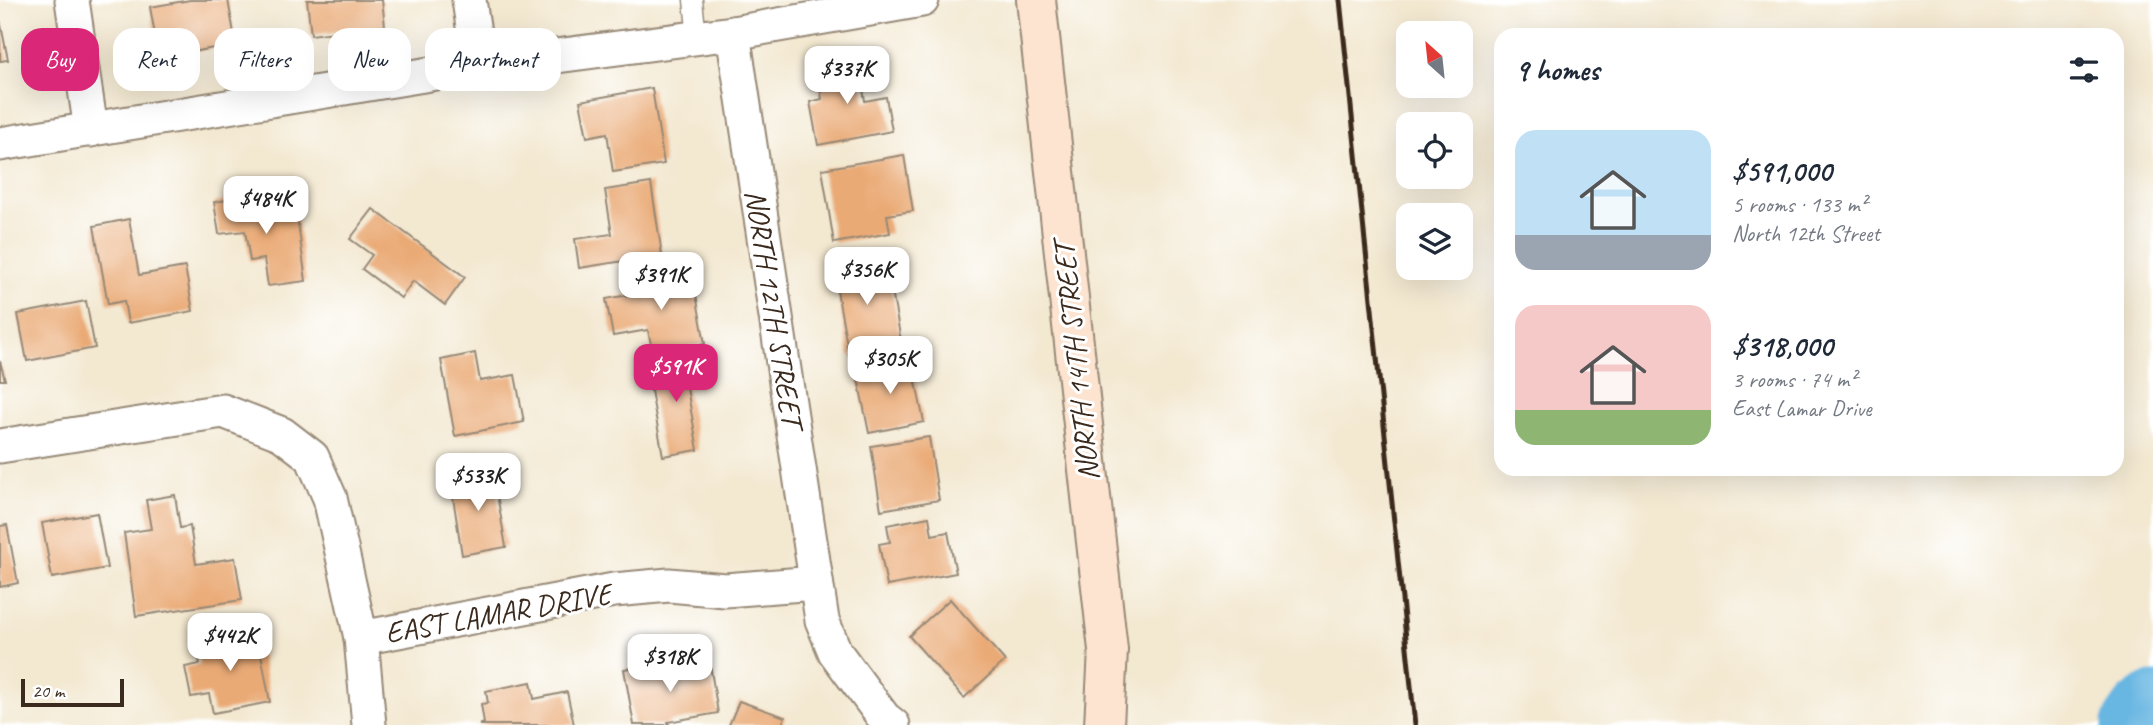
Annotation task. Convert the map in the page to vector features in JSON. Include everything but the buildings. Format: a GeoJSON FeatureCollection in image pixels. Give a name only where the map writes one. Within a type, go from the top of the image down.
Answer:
{"type":"FeatureCollection","features":[{"type":"Feature","properties":{"kind":"street"},"geometry":{"type":"LineString","coordinates":[[72,0],[92,130]]}},
{"type":"Feature","properties":{"kind":"street"},"geometry":{"type":"LineString","coordinates":[[469,0],[473,28]]}},
{"type":"Feature","properties":{"kind":"street"},"geometry":{"type":"LineString","coordinates":[[561,55],[733,33],[922,0]]}},
{"type":"Feature","properties":{"kind":"street","name":"NORTH 14TH STREET"},"geometry":{"type":"LineString","coordinates":[[1036,0],[1108,650],[1104,725]]}},
{"type":"Feature","properties":{"kind":"street","name":"NORTH 12TH STREET"},"geometry":{"type":"LineString","coordinates":[[733,33],[816,583]]}},
{"type":"Feature","properties":{"kind":"street"},"geometry":{"type":"LineString","coordinates":[[0,144],[425,75]]}},
{"type":"Feature","properties":{"kind":"street","name":"EAST LAMAR DRIVE"},"geometry":{"type":"LineString","coordinates":[[0,446],[222,411],[282,434],[312,457],[330,498],[361,638],[614,590],[669,585],[725,590],[816,583]]}},
{"type":"Feature","properties":{"kind":"street"},"geometry":{"type":"LineString","coordinates":[[816,583],[821,620],[835,652],[884,718],[893,725]]}},
{"type":"Feature","properties":{"kind":"street"},"geometry":{"type":"LineString","coordinates":[[361,638],[369,725]]}},
{"type":"Feature","properties":{"kind":"lane"},"geometry":{"type":"LineString","coordinates":[[693,0],[697,38]]}},
{"type":"Feature","properties":{"kind":"waterway"},"geometry":{"type":"LineString","coordinates":[[2133,725],[2142,712],[2153,704]]}},
{"type":"Feature","properties":{"kind":"railway"},"geometry":{"type":"LineString","coordinates":[[1340,0],[1415,725]]}}]}
